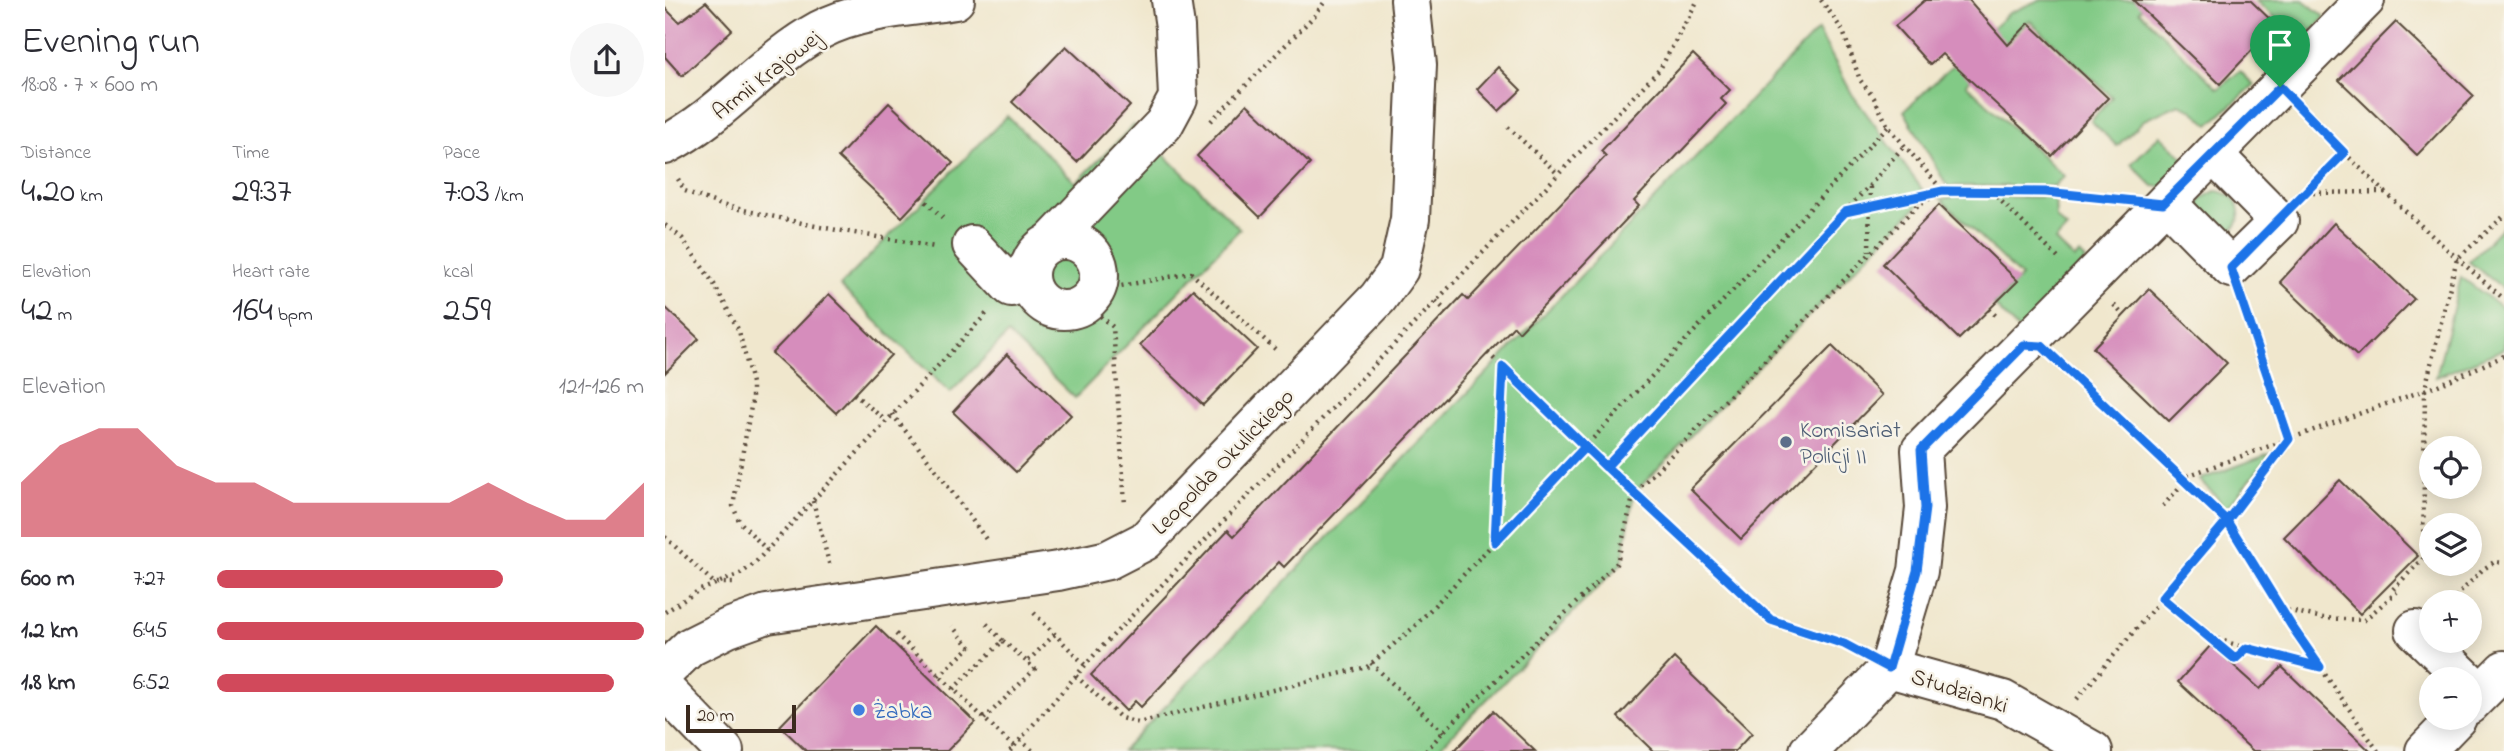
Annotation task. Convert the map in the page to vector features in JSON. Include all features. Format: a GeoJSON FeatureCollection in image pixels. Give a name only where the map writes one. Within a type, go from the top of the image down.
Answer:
{"type":"FeatureCollection","features":[{"type":"Feature","properties":{"kind":"street","name":"Armii Krajowej"},"geometry":{"type":"LineString","coordinates":[[671,161],[689,132],[795,46],[821,30],[854,17],[955,0]]}},
{"type":"Feature","properties":{"kind":"street"},"geometry":{"type":"LineString","coordinates":[[1031,265],[1063,239],[1085,247],[1093,255],[1098,267],[1099,278],[1090,296],[1069,309],[1057,309],[1047,305],[1038,299],[1032,289],[1029,278],[1031,265],[1164,124],[1173,107],[1178,97],[1171,0]]}},
{"type":"Feature","properties":{"kind":"street","name":"Leopolda Okulickiego"},"geometry":{"type":"LineString","coordinates":[[665,671],[690,647],[727,628],[758,598],[1058,571],[1108,560],[1145,541],[1378,298],[1399,269],[1411,219],[1417,65],[1410,0]]}},
{"type":"Feature","properties":{"kind":"street"},"geometry":{"type":"LineString","coordinates":[[1889,668],[1917,571],[1925,508],[1921,450],[2365,0]]}},
{"type":"Feature","properties":{"kind":"street"},"geometry":{"type":"LineString","coordinates":[[2164,203],[2231,268],[2279,221],[2213,154]]}},
{"type":"Feature","properties":{"kind":"street"},"geometry":{"type":"LineString","coordinates":[[977,251],[1031,265]]}},
{"type":"Feature","properties":{"kind":"street"},"geometry":{"type":"LineString","coordinates":[[2415,630],[2451,667]]}},
{"type":"Feature","properties":{"kind":"street","name":"Studzianki"},"geometry":{"type":"LineString","coordinates":[[1809,751],[1889,668],[2003,700],[2093,751]]}},
{"type":"Feature","properties":{"kind":"street"},"geometry":{"type":"LineString","coordinates":[[665,690],[724,751]]}},
{"type":"Feature","properties":{"kind":"street"},"geometry":{"type":"LineString","coordinates":[[2425,751],[2442,730]]}},
{"type":"Feature","properties":{"kind":"path"},"geometry":{"type":"LineString","coordinates":[[1173,107],[1200,131],[1257,76],[1326,0]]}},
{"type":"Feature","properties":{"kind":"path"},"geometry":{"type":"LineString","coordinates":[[893,631],[1012,749],[1085,666],[1660,69],[1698,0]]}},
{"type":"Feature","properties":{"kind":"path"},"geometry":{"type":"LineString","coordinates":[[1821,0],[1843,31],[1860,80],[1874,98],[1888,126],[1943,191]]}},
{"type":"Feature","properties":{"kind":"path"},"geometry":{"type":"LineString","coordinates":[[2280,87],[2385,192],[2504,299]]}},
{"type":"Feature","properties":{"kind":"path"},"geometry":{"type":"LineString","coordinates":[[1076,676],[1121,718],[1138,723],[1367,667],[1413,628],[1888,126]]}},
{"type":"Feature","properties":{"kind":"path"},"geometry":{"type":"LineString","coordinates":[[1508,127],[1559,174]]}},
{"type":"Feature","properties":{"kind":"path"},"geometry":{"type":"LineString","coordinates":[[1606,467],[1904,147]]}},
{"type":"Feature","properties":{"kind":"path"},"geometry":{"type":"LineString","coordinates":[[2344,153],[2304,193],[2385,192]]}},
{"type":"Feature","properties":{"kind":"path"},"geometry":{"type":"LineString","coordinates":[[671,161],[685,191],[721,205],[820,227],[977,251]]}},
{"type":"Feature","properties":{"kind":"path"},"geometry":{"type":"LineString","coordinates":[[1869,253],[1870,186]]}},
{"type":"Feature","properties":{"kind":"path"},"geometry":{"type":"LineString","coordinates":[[1426,751],[1617,563],[1634,493],[1918,205],[1943,191]]}},
{"type":"Feature","properties":{"kind":"path"},"geometry":{"type":"LineString","coordinates":[[1845,212],[1943,191],[2046,192],[2164,203]]}},
{"type":"Feature","properties":{"kind":"path"},"geometry":{"type":"LineString","coordinates":[[1992,192],[2084,284]]}},
{"type":"Feature","properties":{"kind":"path"},"geometry":{"type":"LineString","coordinates":[[2281,609],[2323,618],[2364,620],[2423,559],[2425,390],[2457,259],[2504,216]]}},
{"type":"Feature","properties":{"kind":"path"},"geometry":{"type":"LineString","coordinates":[[665,225],[682,237],[714,284],[739,331],[752,392],[733,506],[739,521],[767,550]]}},
{"type":"Feature","properties":{"kind":"path"},"geometry":{"type":"LineString","coordinates":[[665,612],[714,583],[740,573],[754,564],[1031,265]]}},
{"type":"Feature","properties":{"kind":"path"},"geometry":{"type":"LineString","coordinates":[[2231,268],[2289,439]]}},
{"type":"Feature","properties":{"kind":"path"},"geometry":{"type":"LineString","coordinates":[[1125,507],[1112,327],[1090,296],[1191,273],[1279,352]]}},
{"type":"Feature","properties":{"kind":"path"},"geometry":{"type":"LineString","coordinates":[[1436,301],[1447,312]]}},
{"type":"Feature","properties":{"kind":"path"},"geometry":{"type":"LineString","coordinates":[[1989,309],[2014,355],[2042,346],[2227,521],[2281,609],[2378,751]]}},
{"type":"Feature","properties":{"kind":"path"},"geometry":{"type":"LineString","coordinates":[[1488,353],[1771,620],[1844,644],[1889,668]]}},
{"type":"Feature","properties":{"kind":"path"},"geometry":{"type":"LineString","coordinates":[[2162,506],[2183,480],[2425,390],[2504,356]]}},
{"type":"Feature","properties":{"kind":"path"},"geometry":{"type":"LineString","coordinates":[[1495,542],[1503,367]]}},
{"type":"Feature","properties":{"kind":"path"},"geometry":{"type":"LineString","coordinates":[[854,394],[886,421]]}},
{"type":"Feature","properties":{"kind":"path"},"geometry":{"type":"LineString","coordinates":[[892,414],[988,543]]}},
{"type":"Feature","properties":{"kind":"path"},"geometry":{"type":"LineString","coordinates":[[2053,728],[2227,521],[2289,439]]}},
{"type":"Feature","properties":{"kind":"path"},"geometry":{"type":"LineString","coordinates":[[813,500],[831,574]]}},
{"type":"Feature","properties":{"kind":"path"},"geometry":{"type":"LineString","coordinates":[[665,537],[714,583],[758,598]]}},
{"type":"Feature","properties":{"kind":"path"},"geometry":{"type":"LineString","coordinates":[[2463,590],[2494,562],[2504,563]]}},
{"type":"Feature","properties":{"kind":"path"},"geometry":{"type":"LineString","coordinates":[[2162,598],[2233,661],[2247,648]]}},
{"type":"Feature","properties":{"kind":"path"},"geometry":{"type":"LineString","coordinates":[[939,676],[970,646],[949,622]]}},
{"type":"Feature","properties":{"kind":"path"},"geometry":{"type":"LineString","coordinates":[[984,719],[1035,669],[987,625]]}},
{"type":"Feature","properties":{"kind":"path"},"geometry":{"type":"LineString","coordinates":[[1027,662],[1055,634]]}},
{"type":"Feature","properties":{"kind":"path"},"geometry":{"type":"LineString","coordinates":[[2207,636],[2320,667]]}},
{"type":"Feature","properties":{"kind":"path"},"geometry":{"type":"LineString","coordinates":[[953,689],[1003,641]]}},
{"type":"Feature","properties":{"kind":"path"},"geometry":{"type":"LineString","coordinates":[[1068,648],[1085,666]]}},
{"type":"Feature","properties":{"kind":"path"},"geometry":{"type":"LineString","coordinates":[[1371,663],[1443,732]]}},
{"type":"Feature","properties":{"kind":"path"},"geometry":{"type":"LineString","coordinates":[[1020,740],[1033,751]]}},
{"type":"Feature","properties":{"kind":"green space"},"geometry":{"type":"Polygon","coordinates":[[[2039,0],[2148,0],[2139,11],[2218,89],[2240,71],[2254,85],[2209,125],[2191,109],[2179,104],[2144,120],[2117,146],[2091,121],[2112,97],[2029,20],[1966,84],[2064,176],[2054,186],[1947,186],[1904,111],[2009,13],[2039,0]]]}},
{"type":"Feature","properties":{"kind":"green space"},"geometry":{"type":"Polygon","coordinates":[[[2255,0],[2303,0],[2325,17],[2277,68],[2258,51],[2283,25],[2255,0]]]}},
{"type":"Feature","properties":{"kind":"green space"},"geometry":{"type":"Polygon","coordinates":[[[1818,30],[1852,94],[1927,196],[1634,493],[1622,563],[1436,751],[1122,751],[1818,30]]]}},
{"type":"Feature","properties":{"kind":"green space"},"geometry":{"type":"Polygon","coordinates":[[[1007,116],[1076,183],[1134,125],[1240,229],[1075,398],[1008,334],[950,393],[840,286],[1007,116]]]}},
{"type":"Feature","properties":{"kind":"green space"},"geometry":{"type":"Polygon","coordinates":[[[2160,135],[2187,161],[2162,187],[2153,186],[2131,164],[2160,135]]]}},
{"type":"Feature","properties":{"kind":"green space"},"geometry":{"type":"Polygon","coordinates":[[[2215,191],[2232,198],[2239,212],[2235,227],[2219,236],[2196,211],[2202,198],[2215,191]]]}},
{"type":"Feature","properties":{"kind":"green space"},"geometry":{"type":"Polygon","coordinates":[[[2055,197],[2056,218],[2067,228],[2055,241],[2074,259],[2080,254],[2086,260],[2022,334],[1994,305],[2021,277],[1941,199],[2055,197]]]}},
{"type":"Feature","properties":{"kind":"green space"},"geometry":{"type":"Polygon","coordinates":[[[2504,225],[2504,289],[2469,262],[2504,225]]]}},
{"type":"Feature","properties":{"kind":"green space"},"geometry":{"type":"Polygon","coordinates":[[[2461,277],[2504,309],[2504,349],[2436,377],[2461,277]]]}},
{"type":"Feature","properties":{"kind":"green space"},"geometry":{"type":"Polygon","coordinates":[[[2272,453],[2225,510],[2217,497],[2199,480],[2272,453]]]}},
{"type":"Feature","properties":{"kind":"building"},"geometry":{"type":"Polygon","coordinates":[[[1925,0],[1969,0],[2008,45],[2029,23],[2108,98],[2052,156],[1942,54],[1930,65],[1895,26],[1925,0]]]}},
{"type":"Feature","properties":{"kind":"building"},"geometry":{"type":"Polygon","coordinates":[[[2133,0],[2250,0],[2276,25],[2220,84],[2133,0]]]}},
{"type":"Feature","properties":{"kind":"building"},"geometry":{"type":"Polygon","coordinates":[[[706,2],[732,30],[682,76],[665,57],[665,8],[679,22],[706,2]]]}},
{"type":"Feature","properties":{"kind":"building"},"geometry":{"type":"Polygon","coordinates":[[[2396,22],[2474,96],[2417,155],[2339,80],[2396,22]]]}},
{"type":"Feature","properties":{"kind":"building"},"geometry":{"type":"Polygon","coordinates":[[[1066,46],[1130,106],[1077,162],[1012,102],[1066,46]]]}},
{"type":"Feature","properties":{"kind":"building"},"geometry":{"type":"Polygon","coordinates":[[[1693,54],[1730,90],[1721,99],[1726,104],[1634,201],[1639,206],[1519,332],[1514,326],[1284,567],[1279,562],[1141,707],[1135,701],[1126,711],[1091,675],[1228,530],[1234,536],[1463,295],[1468,300],[1606,156],[1601,151],[1693,54]]]}},
{"type":"Feature","properties":{"kind":"building"},"geometry":{"type":"Polygon","coordinates":[[[1498,67],[1521,90],[1499,111],[1477,89],[1498,67]]]}},
{"type":"Feature","properties":{"kind":"building"},"geometry":{"type":"Polygon","coordinates":[[[889,103],[953,163],[902,217],[838,157],[889,103]]]}},
{"type":"Feature","properties":{"kind":"building"},"geometry":{"type":"Polygon","coordinates":[[[1247,104],[1310,164],[1260,217],[1197,156],[1247,104]]]}},
{"type":"Feature","properties":{"kind":"building"},"geometry":{"type":"Polygon","coordinates":[[[1939,205],[2018,281],[1959,339],[1883,264],[1939,205]]]}},
{"type":"Feature","properties":{"kind":"building"},"geometry":{"type":"Polygon","coordinates":[[[2334,223],[2414,299],[2357,356],[2280,282],[2334,223]]]}},
{"type":"Feature","properties":{"kind":"building"},"geometry":{"type":"Polygon","coordinates":[[[1193,289],[1257,349],[1203,405],[1140,345],[1193,289]]]}},
{"type":"Feature","properties":{"kind":"building"},"geometry":{"type":"Polygon","coordinates":[[[2149,289],[2227,363],[2169,421],[2093,348],[2149,289]]]}},
{"type":"Feature","properties":{"kind":"building"},"geometry":{"type":"Polygon","coordinates":[[[829,294],[891,355],[836,413],[772,353],[829,294]]]}},
{"type":"Feature","properties":{"kind":"building"},"geometry":{"type":"Polygon","coordinates":[[[665,307],[699,339],[665,373],[665,307]]]}},
{"type":"Feature","properties":{"kind":"building","name":"Komisariat Policji II"},"geometry":{"type":"Polygon","coordinates":[[[1832,346],[1882,395],[1741,539],[1690,489],[1832,346]]]}},
{"type":"Feature","properties":{"kind":"building"},"geometry":{"type":"Polygon","coordinates":[[[1007,354],[1071,415],[1016,472],[953,412],[1007,354]]]}},
{"type":"Feature","properties":{"kind":"building"},"geometry":{"type":"Polygon","coordinates":[[[2340,480],[2418,556],[2360,614],[2284,537],[2340,480]]]}},
{"type":"Feature","properties":{"kind":"building"},"geometry":{"type":"Polygon","coordinates":[[[876,626],[975,722],[947,751],[806,751],[780,726],[876,626]]]}},
{"type":"Feature","properties":{"kind":"building"},"geometry":{"type":"Polygon","coordinates":[[[2211,645],[2260,689],[2282,667],[2370,751],[2253,751],[2178,682],[2211,645]]]}},
{"type":"Feature","properties":{"kind":"building"},"geometry":{"type":"Polygon","coordinates":[[[1674,658],[1752,733],[1735,751],[1653,751],[1618,717],[1674,658]]]}},
{"type":"Feature","properties":{"kind":"building"},"geometry":{"type":"Polygon","coordinates":[[[1493,711],[1535,751],[1454,751],[1493,711]]]}},
{"type":"Feature","properties":{"kind":"place","name":"Komisariat Policji II"},"geometry":{"type":"Point","coordinates":[1786,442]}},
{"type":"Feature","properties":{"kind":"place","name":"Żabka"},"geometry":{"type":"Point","coordinates":[859,710]}},
{"type":"Feature","properties":{"kind":"route"},"geometry":{"type":"LineString","coordinates":[[2280,87],[2163,204],[2046,192],[1943,191],[1845,212],[1606,467],[1585,447],[1503,367],[1495,542],[1585,447],[1771,620],[1844,644],[1889,668],[1917,571],[1925,508],[1921,450],[2024,345],[2042,346],[2227,521],[2162,598],[2235,659],[2247,648],[2320,667],[2227,521],[2289,439],[2231,268],[2344,153],[2280,87]]}}]}
